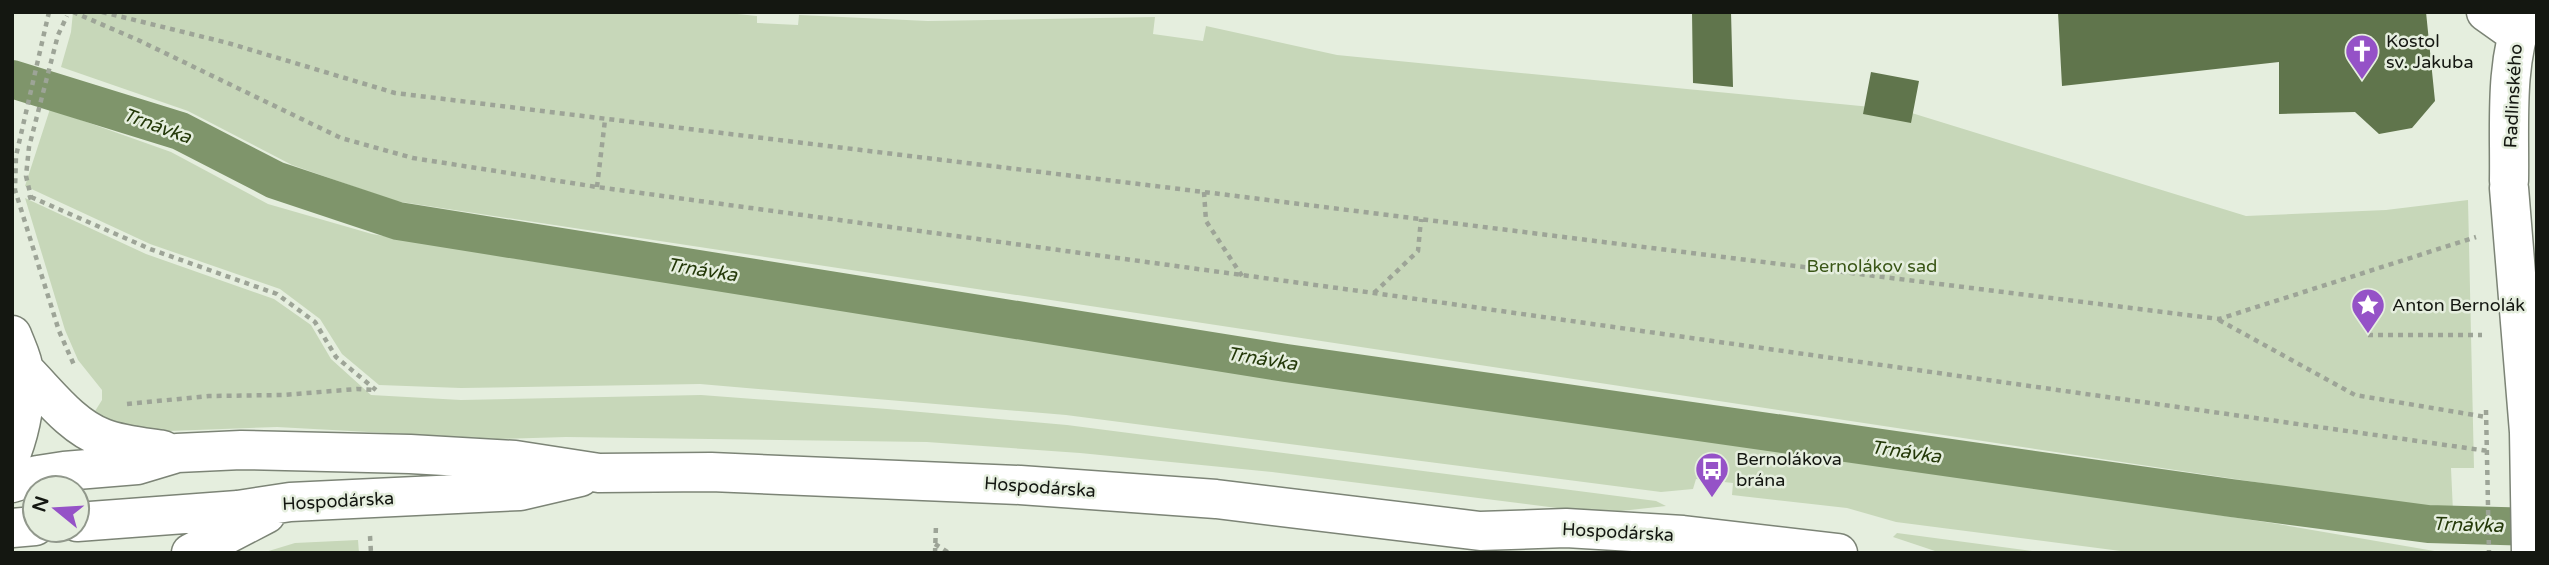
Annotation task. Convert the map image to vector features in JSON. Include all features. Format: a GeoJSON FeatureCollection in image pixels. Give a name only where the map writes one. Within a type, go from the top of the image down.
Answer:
{"type":"FeatureCollection","features":[{"type":"Feature","properties":{"kind":"street","name":"Radlinského"},"geometry":{"type":"LineString","coordinates":[[2509,19],[2524,87],[2509,185],[2525,375],[2530,553]]}},
{"type":"Feature","properties":{"kind":"street"},"geometry":{"type":"LineString","coordinates":[[12,452],[23,406],[18,352]]}},
{"type":"Feature","properties":{"kind":"street","name":"Hospodárska"},"geometry":{"type":"LineString","coordinates":[[18,352],[74,421],[89,431],[104,439],[177,453],[241,450],[410,454],[515,460],[598,473],[711,472],[1020,485],[1216,499],[1480,531],[1566,528],[1683,535],[1839,553]]}},
{"type":"Feature","properties":{"kind":"street","name":"Hospodárska"},"geometry":{"type":"LineString","coordinates":[[12,484],[38,475],[64,471],[137,465],[177,453]]}},
{"type":"Feature","properties":{"kind":"street","name":"Hospodárska"},"geometry":{"type":"LineString","coordinates":[[91,521],[238,510],[290,502],[520,491],[598,473]]}},
{"type":"Feature","properties":{"kind":"street"},"geometry":{"type":"LineString","coordinates":[[191,553],[290,502]]}},
{"type":"Feature","properties":{"kind":"street","name":"Hospodárska"},"geometry":{"type":"LineString","coordinates":[[1480,531],[1551,553]]}},
{"type":"Feature","properties":{"kind":"path"},"geometry":{"type":"LineString","coordinates":[[49,12],[18,148],[15,190],[59,331],[76,369]]}},
{"type":"Feature","properties":{"kind":"path"},"geometry":{"type":"LineString","coordinates":[[74,12],[341,138],[412,158],[597,187],[1374,293],[2487,451]]}},
{"type":"Feature","properties":{"kind":"path"},"geometry":{"type":"LineString","coordinates":[[102,12],[228,43],[395,93],[1204,191],[2219,319],[2355,395],[2486,417]]}},
{"type":"Feature","properties":{"kind":"path"},"geometry":{"type":"LineString","coordinates":[[67,16],[58,35],[29,147],[26,176],[30,198],[150,250],[277,294],[315,322],[336,356],[376,390],[357,389],[283,396],[209,396],[122,404]]}},
{"type":"Feature","properties":{"kind":"path"},"geometry":{"type":"LineString","coordinates":[[597,187],[606,120]]}},
{"type":"Feature","properties":{"kind":"path"},"geometry":{"type":"LineString","coordinates":[[1204,191],[1206,221],[1242,276]]}},
{"type":"Feature","properties":{"kind":"path"},"geometry":{"type":"LineString","coordinates":[[1374,293],[1418,251],[1422,219]]}},
{"type":"Feature","properties":{"kind":"path"},"geometry":{"type":"LineString","coordinates":[[2219,319],[2481,236]]}},
{"type":"Feature","properties":{"kind":"path"},"geometry":{"type":"LineString","coordinates":[[2368,335],[2484,335]]}},
{"type":"Feature","properties":{"kind":"path"},"geometry":{"type":"LineString","coordinates":[[2486,432],[2489,553]]}},
{"type":"Feature","properties":{"kind":"path"},"geometry":{"type":"LineString","coordinates":[[935,553],[936,525]]}},
{"type":"Feature","properties":{"kind":"path"},"geometry":{"type":"LineString","coordinates":[[369,531],[371,553]]}},
{"type":"Feature","properties":{"kind":"path"},"geometry":{"type":"LineString","coordinates":[[935,544],[949,553]]}},
{"type":"Feature","properties":{"kind":"green space","name":"Bernolákov sad"},"geometry":{"type":"Polygon","coordinates":[[[73,12],[718,12],[757,16],[757,23],[798,25],[799,15],[928,21],[1155,17],[1153,34],[1203,41],[1206,26],[1337,55],[1902,110],[2246,216],[2386,210],[2468,200],[2474,468],[2451,468],[2453,512],[395,201],[292,165],[188,111],[61,67],[71,32],[73,12]]]}},
{"type":"Feature","properties":{"kind":"green space"},"geometry":{"type":"Polygon","coordinates":[[[50,109],[171,152],[268,204],[372,234],[524,260],[2278,524],[2446,553],[2136,553],[1896,522],[1847,508],[1732,495],[1733,483],[1696,479],[1693,489],[1661,492],[1066,415],[700,384],[461,388],[379,385],[342,354],[320,319],[280,289],[150,244],[25,186],[50,109]]]}},
{"type":"Feature","properties":{"kind":"green space"},"geometry":{"type":"Polygon","coordinates":[[[25,198],[146,254],[274,299],[311,325],[331,359],[371,395],[461,400],[701,395],[887,409],[1067,425],[1656,501],[1666,506],[1621,511],[1565,509],[1272,472],[1080,453],[927,442],[566,437],[498,439],[277,427],[142,432],[92,416],[102,400],[102,390],[78,360],[65,330],[25,198]]]}},
{"type":"Feature","properties":{"kind":"green space"},"geometry":{"type":"Polygon","coordinates":[[[1897,533],[2047,553],[1941,553],[1893,537],[1897,533]]]}},
{"type":"Feature","properties":{"kind":"green space"},"geometry":{"type":"Polygon","coordinates":[[[358,540],[359,553],[262,553],[295,543],[358,540]]]}},
{"type":"Feature","properties":{"kind":"building"},"geometry":{"type":"Polygon","coordinates":[[[1692,12],[1731,12],[1733,87],[1693,83],[1692,12]]]}},
{"type":"Feature","properties":{"kind":"building"},"geometry":{"type":"Polygon","coordinates":[[[2058,12],[2426,12],[2435,101],[2412,128],[2379,134],[2355,112],[2279,114],[2279,62],[2062,86],[2058,12]]]}},
{"type":"Feature","properties":{"kind":"building"},"geometry":{"type":"Polygon","coordinates":[[[1871,72],[1919,81],[1911,123],[1863,114],[1871,72]]]}},
{"type":"Feature","properties":{"kind":"waterway","name":"Trnávka"},"geometry":{"type":"LineString","coordinates":[[12,79],[180,131],[275,180],[398,221],[1286,363],[2428,524],[2537,527]]}},
{"type":"Feature","properties":{"kind":"place","name":"Kostol sv. Jakuba"},"geometry":{"type":"Point","coordinates":[2362,81]}},
{"type":"Feature","properties":{"kind":"place","name":"Anton Bernolák"},"geometry":{"type":"Point","coordinates":[2368,335]}},
{"type":"Feature","properties":{"kind":"place","name":"Bernolákova brána"},"geometry":{"type":"Point","coordinates":[1712,499]}}]}
